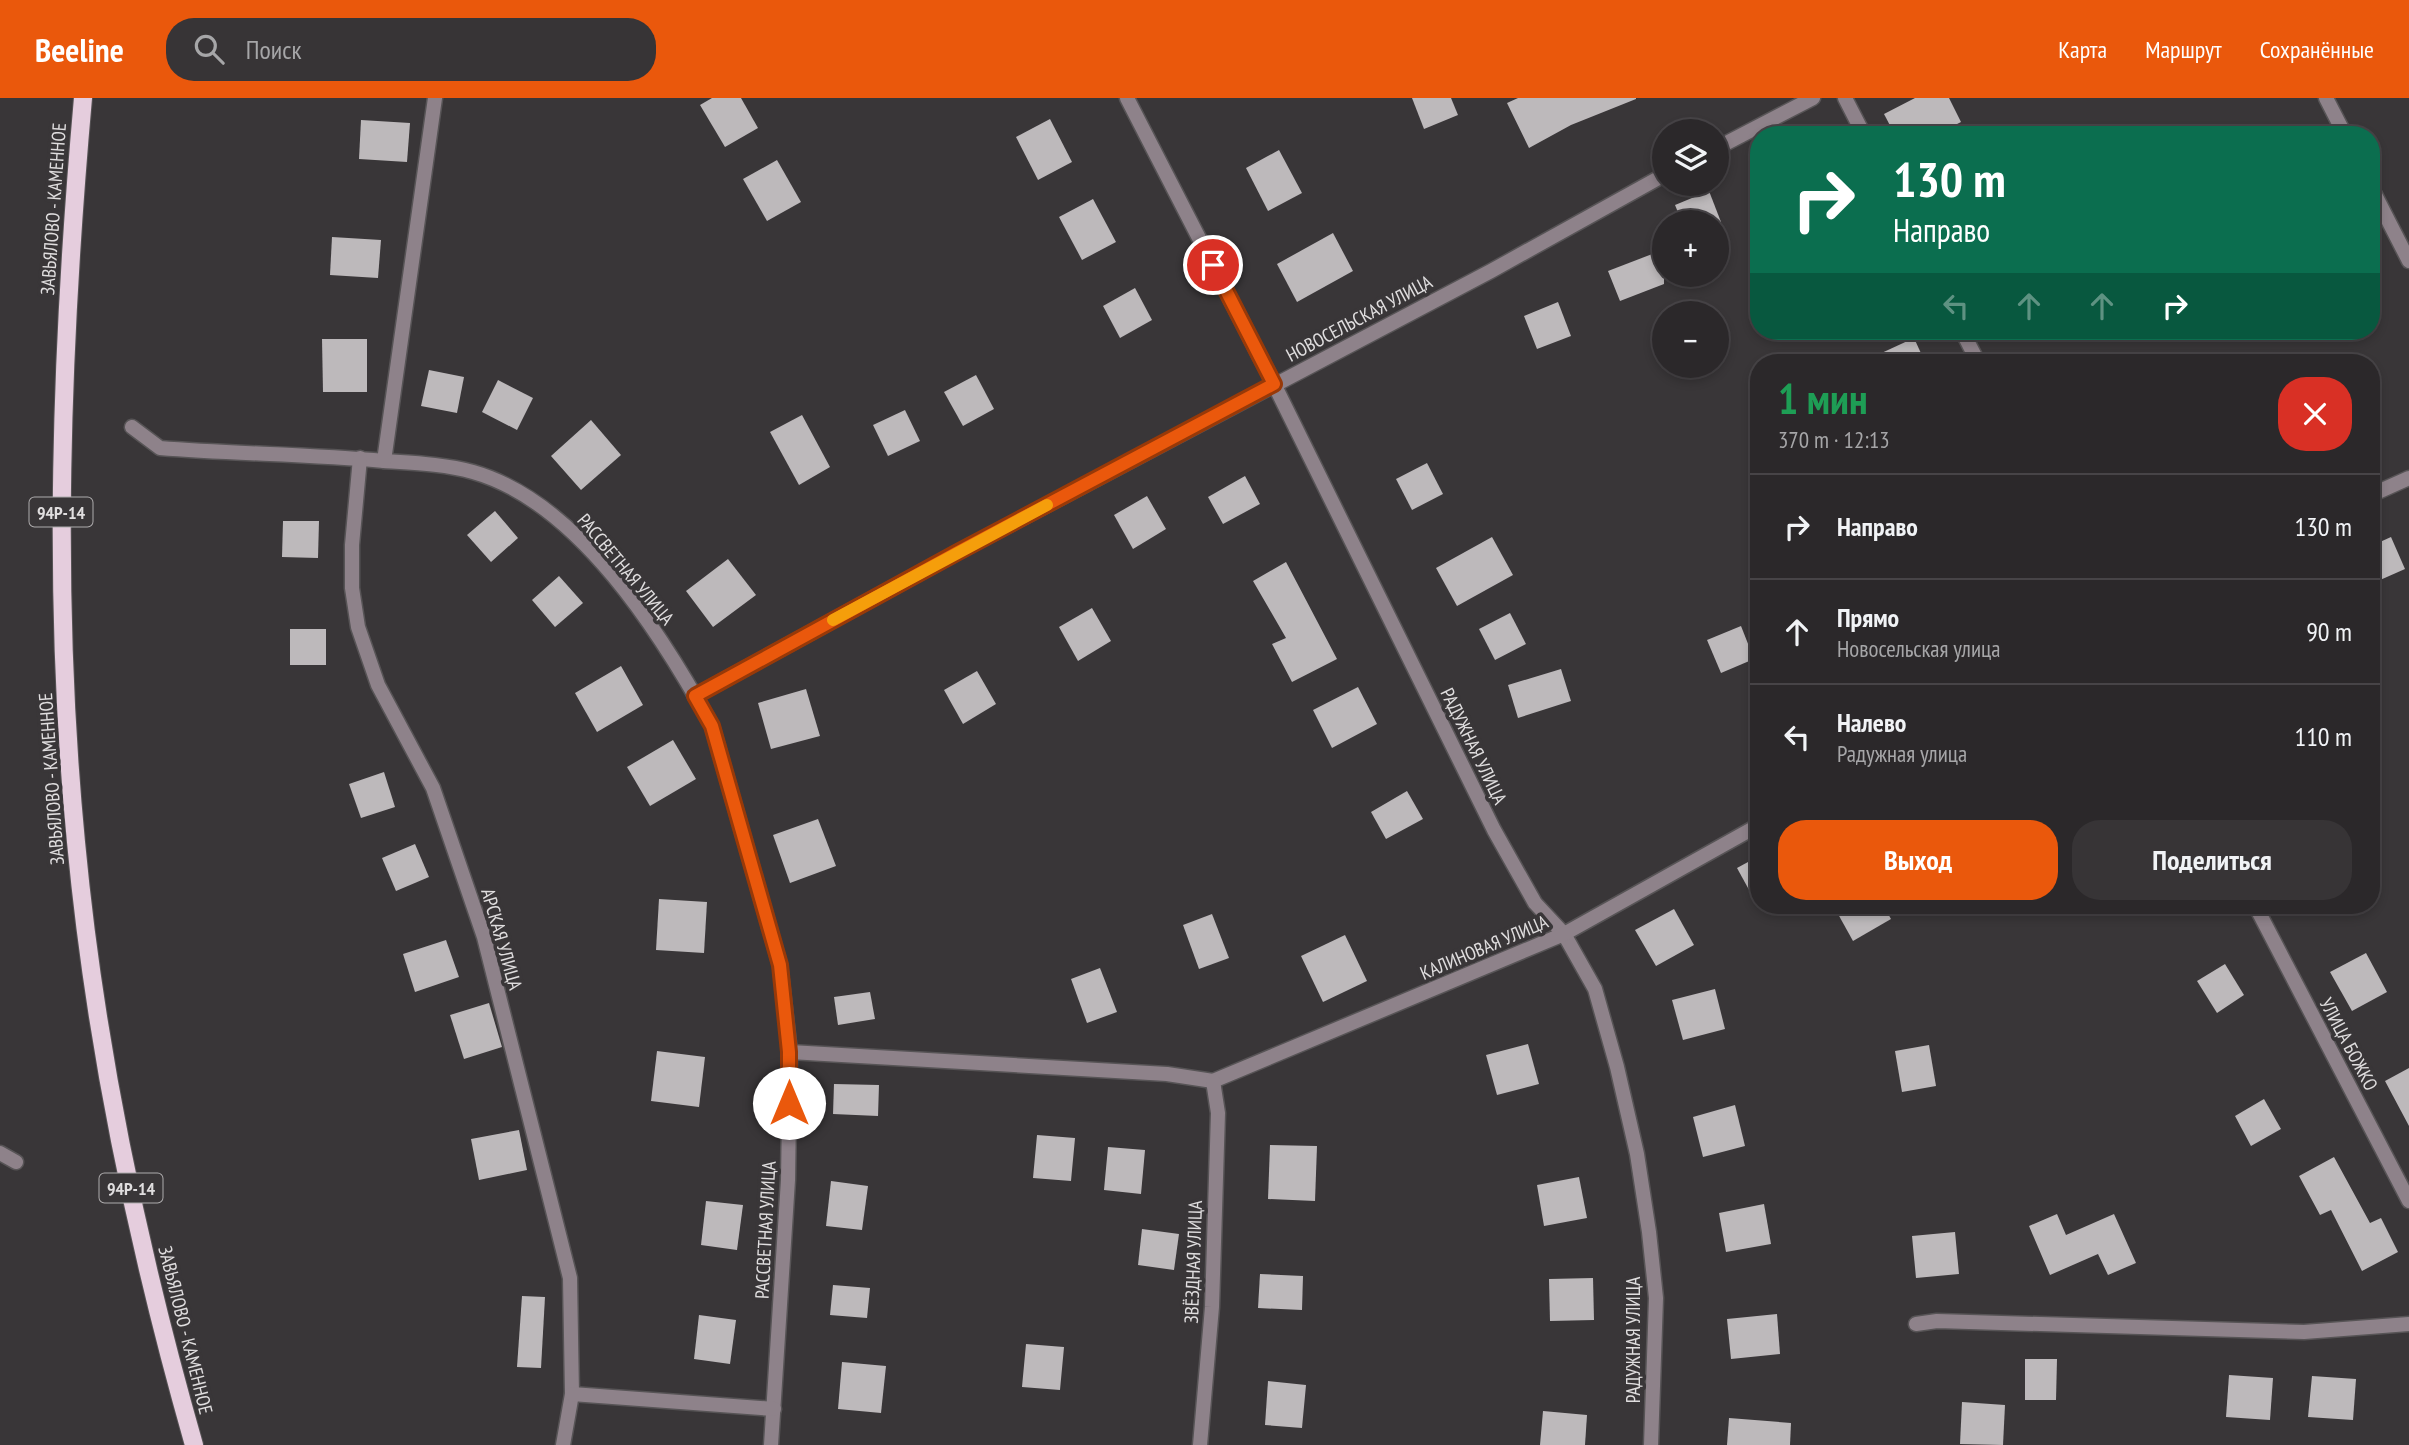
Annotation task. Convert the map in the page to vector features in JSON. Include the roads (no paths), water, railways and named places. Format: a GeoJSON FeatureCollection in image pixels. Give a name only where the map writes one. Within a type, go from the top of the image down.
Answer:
{"type":"FeatureCollection","features":[{"type":"Feature","properties":{"kind":"main road","name":"ЗАВЬЯЛОВО - КАМЕННОЕ"},"geometry":{"type":"LineString","coordinates":[[83,98],[72,216],[61,418],[61,550],[75,841],[116,1117],[166,1343],[194,1445]]}},
{"type":"Feature","properties":{"kind":"street"},"geometry":{"type":"LineString","coordinates":[[384,461],[435,98]]}},
{"type":"Feature","properties":{"kind":"street","name":"РАДУЖНАЯ УЛИЦА"},"geometry":{"type":"LineString","coordinates":[[1127,98],[1274,384],[1494,830],[1535,903],[1564,934],[1595,989],[1637,1154],[1656,1298],[1651,1445]]}},
{"type":"Feature","properties":{"kind":"street"},"geometry":{"type":"LineString","coordinates":[[1759,126],[1813,98]]}},
{"type":"Feature","properties":{"kind":"street"},"geometry":{"type":"LineString","coordinates":[[1845,98],[1859,126]]}},
{"type":"Feature","properties":{"kind":"street"},"geometry":{"type":"LineString","coordinates":[[2326,98],[2340,126]]}},
{"type":"Feature","properties":{"kind":"street"},"geometry":{"type":"LineString","coordinates":[[1729,142],[1750,131]]}},
{"type":"Feature","properties":{"kind":"street","name":"НОВОСЕЛЬСКАЯ УЛИЦА"},"geometry":{"type":"LineString","coordinates":[[695,696],[958,552],[1491,271],[1652,182]]}},
{"type":"Feature","properties":{"kind":"street"},"geometry":{"type":"LineString","coordinates":[[2380,205],[2409,261]]}},
{"type":"Feature","properties":{"kind":"street","name":"РАССВЕТНАЯ УЛИЦА"},"geometry":{"type":"LineString","coordinates":[[132,427],[160,447],[360,458],[473,472],[507,485],[541,505],[572,531],[645,616],[712,726],[780,965],[789,1052],[788,1180],[771,1445]]}},
{"type":"Feature","properties":{"kind":"street","name":"АРСКАЯ УЛИЦА"},"geometry":{"type":"LineString","coordinates":[[360,458],[352,545],[352,588],[358,627],[378,685],[433,788],[484,937],[570,1278],[572,1394],[563,1445]]}},
{"type":"Feature","properties":{"kind":"street"},"geometry":{"type":"LineString","coordinates":[[2380,491],[2409,478]]}},
{"type":"Feature","properties":{"kind":"street","name":"КАЛИНОВАЯ УЛИЦА"},"geometry":{"type":"LineString","coordinates":[[1213,1081],[1564,934],[1750,830]]}},
{"type":"Feature","properties":{"kind":"street","name":"УЛИЦА БОЖКО"},"geometry":{"type":"LineString","coordinates":[[2260,914],[2409,1201]]}},
{"type":"Feature","properties":{"kind":"street"},"geometry":{"type":"LineString","coordinates":[[789,1052],[1167,1074],[1213,1081]]}},
{"type":"Feature","properties":{"kind":"street","name":"ЗВЁЗДНАЯ УЛИЦА"},"geometry":{"type":"LineString","coordinates":[[1200,1445],[1212,1307],[1217,1113],[1213,1081]]}},
{"type":"Feature","properties":{"kind":"street"},"geometry":{"type":"LineString","coordinates":[[0,1153],[16,1162]]}},
{"type":"Feature","properties":{"kind":"street"},"geometry":{"type":"LineString","coordinates":[[1916,1324],[1937,1321],[2304,1332],[2409,1324]]}},
{"type":"Feature","properties":{"kind":"street"},"geometry":{"type":"LineString","coordinates":[[572,1394],[774,1409]]}}]}
